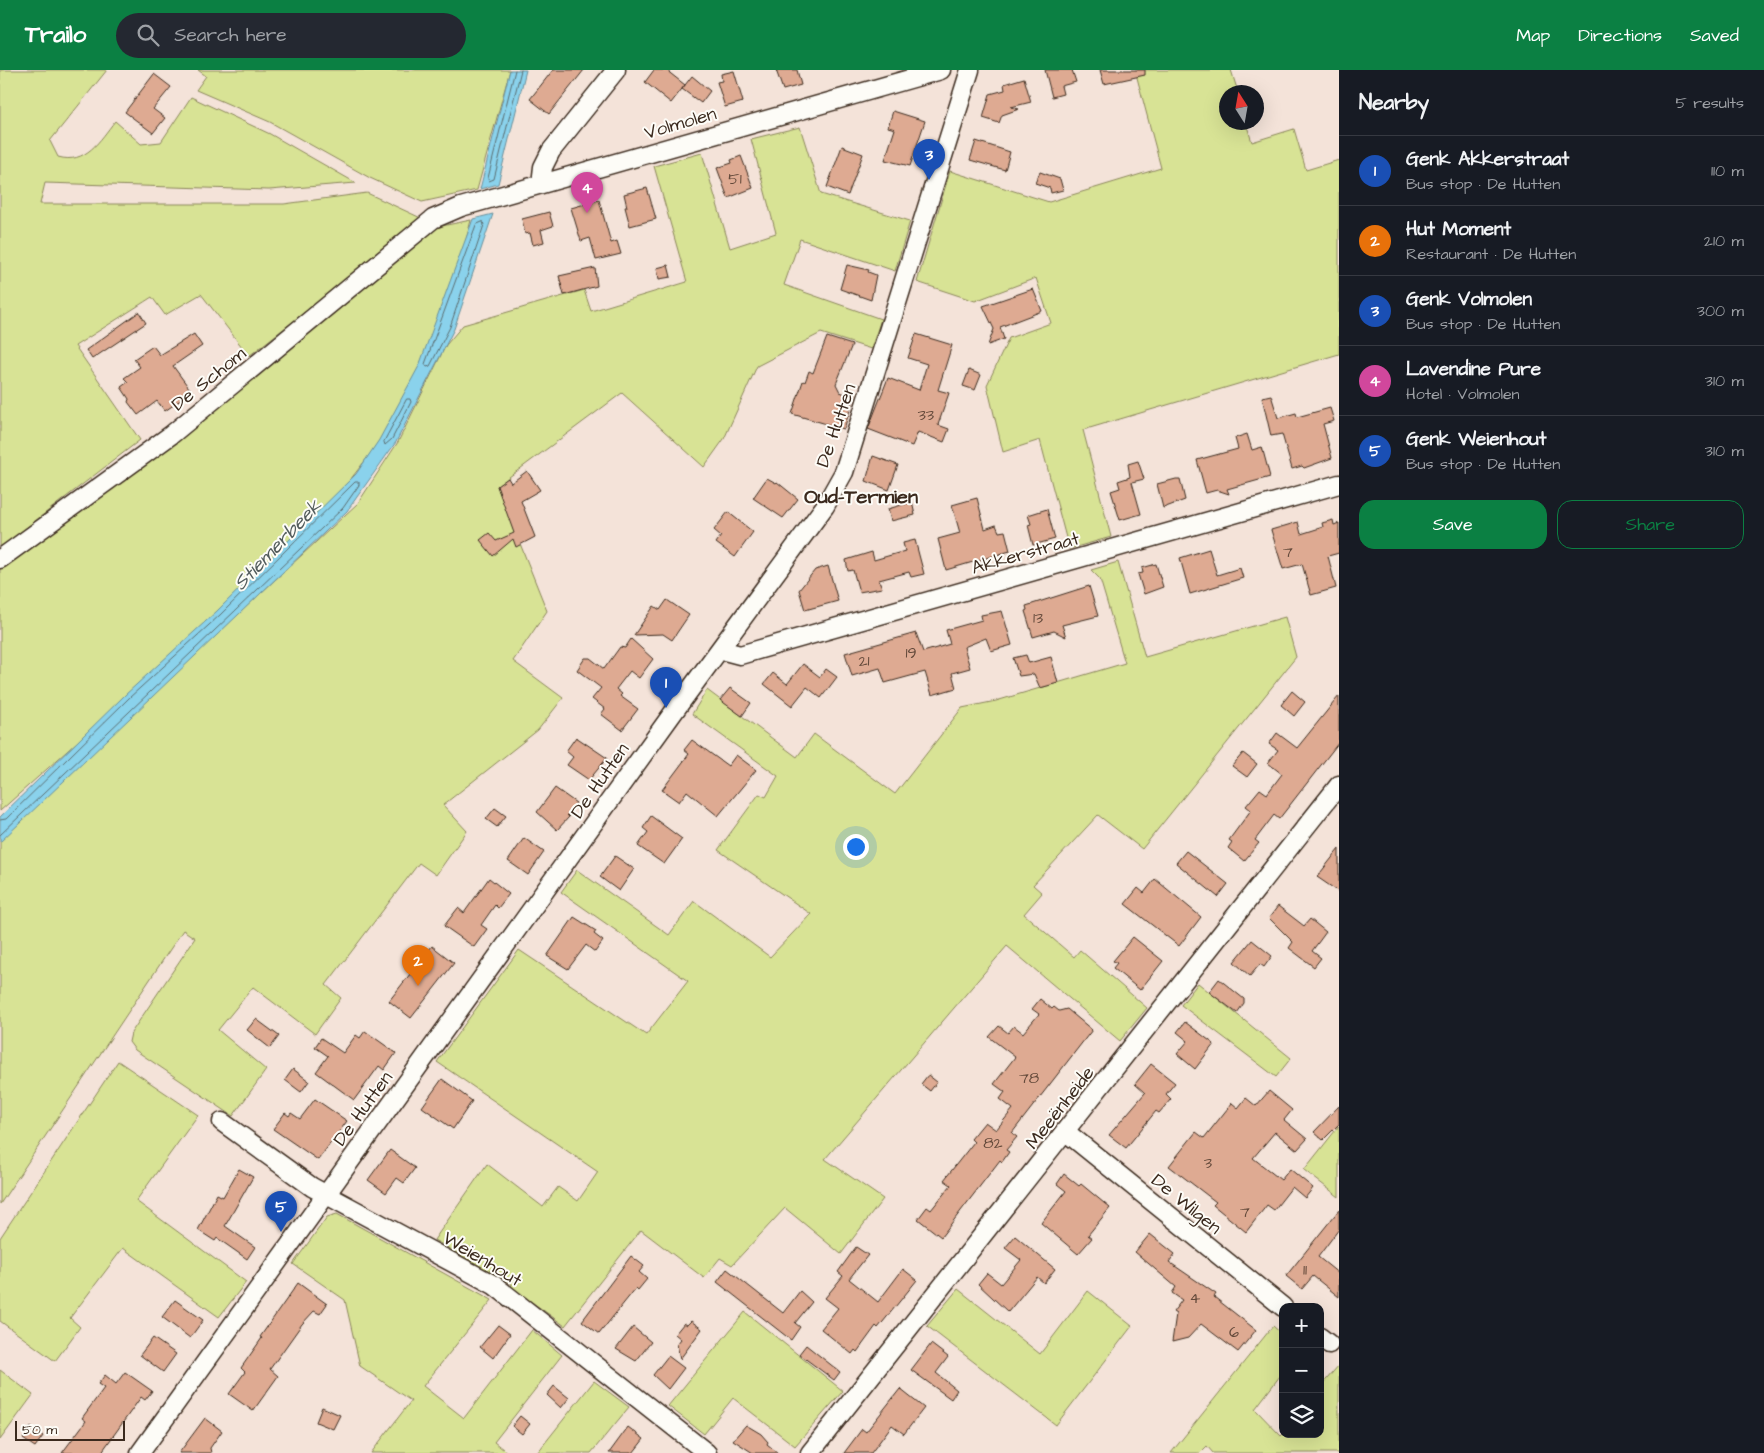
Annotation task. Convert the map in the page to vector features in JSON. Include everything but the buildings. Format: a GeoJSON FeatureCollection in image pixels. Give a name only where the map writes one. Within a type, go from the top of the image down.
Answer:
{"type":"FeatureCollection","features":[{"type":"Feature","properties":{"kind":"street"},"geometry":{"type":"LineString","coordinates":[[542,184],[543,167],[551,151],[616,70]]}},
{"type":"Feature","properties":{"kind":"street","name":"Volmolen"},"geometry":{"type":"LineString","coordinates":[[433,219],[461,207],[941,70]]}},
{"type":"Feature","properties":{"kind":"street","name":"De Hutten"},"geometry":{"type":"LineString","coordinates":[[140,1453],[678,706],[826,506],[844,472],[970,70]]}},
{"type":"Feature","properties":{"kind":"street","name":"De Schom"},"geometry":{"type":"LineString","coordinates":[[0,559],[171,435],[433,219]]}},
{"type":"Feature","properties":{"kind":"street","name":"Akkerstraat"},"geometry":{"type":"LineString","coordinates":[[721,650],[740,655],[1339,484]]}},
{"type":"Feature","properties":{"kind":"street","name":"Meeënheide"},"geometry":{"type":"LineString","coordinates":[[810,1453],[1339,785]]}},
{"type":"Feature","properties":{"kind":"street","name":"Weienhout"},"geometry":{"type":"LineString","coordinates":[[222,1122],[312,1187],[494,1285],[707,1453]]}},
{"type":"Feature","properties":{"kind":"street","name":"De Wilgen"},"geometry":{"type":"LineString","coordinates":[[1066,1132],[1279,1304]]}},
{"type":"Feature","properties":{"kind":"green space"},"geometry":{"type":"Polygon","coordinates":[[[0,70],[107,70],[50,141],[58,157],[68,159],[84,154],[98,143],[115,121],[141,144],[161,142],[191,97],[270,134],[356,183],[269,190],[45,183],[40,204],[284,204],[367,193],[423,219],[249,356],[201,294],[165,315],[152,297],[75,346],[140,440],[0,548],[0,70]]]}},
{"type":"Feature","properties":{"kind":"green space"},"geometry":{"type":"Polygon","coordinates":[[[198,70],[510,70],[477,190],[422,202],[370,178],[270,122],[196,90],[206,76],[198,70]]]}},
{"type":"Feature","properties":{"kind":"green space"},"geometry":{"type":"Polygon","coordinates":[[[1135,70],[1231,70],[1236,85],[1219,85],[1219,130],[1248,130],[1252,142],[1294,129],[1306,170],[1339,160],[1339,354],[1083,430],[1111,537],[1069,549],[1040,440],[1003,452],[987,385],[1009,338],[1051,323],[1036,278],[975,301],[917,282],[950,171],[1049,202],[1161,168],[1135,70]]]}},
{"type":"Feature","properties":{"kind":"green space"},"geometry":{"type":"Polygon","coordinates":[[[800,127],[821,194],[910,221],[895,271],[800,239],[784,285],[881,319],[871,349],[821,333],[757,366],[724,439],[704,467],[622,393],[497,486],[547,611],[513,661],[563,698],[538,730],[443,805],[467,831],[436,875],[419,863],[326,985],[341,998],[315,1034],[253,987],[218,1030],[266,1070],[233,1116],[135,1050],[129,1042],[131,1033],[195,938],[183,930],[0,1204],[0,835],[358,503],[398,442],[446,345],[463,325],[584,290],[591,311],[687,282],[654,166],[702,153],[730,248],[776,233],[751,139],[800,127]]]}},
{"type":"Feature","properties":{"kind":"green space"},"geometry":{"type":"Polygon","coordinates":[[[471,220],[451,301],[391,427],[350,480],[318,516],[190,641],[0,811],[0,569],[166,447],[437,227],[471,220]]]}},
{"type":"Feature","properties":{"kind":"green space"},"geometry":{"type":"Polygon","coordinates":[[[1118,562],[1145,657],[1285,617],[1296,657],[1142,849],[1098,815],[1033,885],[1042,893],[1024,914],[1074,957],[1080,950],[1147,1008],[1120,1041],[1007,946],[825,1159],[883,1199],[841,1254],[785,1208],[732,1265],[720,1258],[704,1278],[641,1230],[565,1326],[511,1287],[512,1284],[434,1240],[487,1164],[543,1207],[558,1187],[578,1201],[598,1172],[437,1062],[519,950],[646,1035],[688,981],[561,892],[577,870],[669,935],[694,901],[770,957],[811,914],[718,850],[759,794],[766,797],[778,776],[692,714],[707,690],[797,757],[814,734],[895,794],[962,708],[996,701],[1125,663],[1100,579],[1091,570],[1118,562]]]}},
{"type":"Feature","properties":{"kind":"green space"},"geometry":{"type":"Polygon","coordinates":[[[1198,983],[1291,1058],[1276,1077],[1181,1005],[1198,983]]]}},
{"type":"Feature","properties":{"kind":"green space"},"geometry":{"type":"Polygon","coordinates":[[[118,1061],[198,1115],[136,1201],[246,1282],[219,1317],[123,1248],[70,1318],[80,1327],[55,1361],[0,1321],[0,1238],[118,1061]]]}},
{"type":"Feature","properties":{"kind":"green space"},"geometry":{"type":"Polygon","coordinates":[[[1339,1126],[1339,1197],[1304,1170],[1339,1126]]]}},
{"type":"Feature","properties":{"kind":"green space"},"geometry":{"type":"Polygon","coordinates":[[[337,1214],[492,1300],[423,1386],[464,1418],[532,1330],[562,1355],[494,1442],[508,1453],[371,1453],[411,1401],[360,1366],[345,1300],[293,1264],[327,1217],[337,1214]]]}},
{"type":"Feature","properties":{"kind":"green space"},"geometry":{"type":"Polygon","coordinates":[[[958,1289],[1040,1354],[1088,1291],[1132,1326],[1056,1425],[927,1326],[958,1289]]]}},
{"type":"Feature","properties":{"kind":"green space"},"geometry":{"type":"Polygon","coordinates":[[[745,1312],[843,1391],[795,1446],[733,1398],[704,1434],[668,1406],[745,1312]]]}},
{"type":"Feature","properties":{"kind":"green space"},"geometry":{"type":"Polygon","coordinates":[[[1273,1326],[1279,1331],[1279,1377],[1255,1409],[1279,1434],[1279,1438],[1324,1438],[1324,1382],[1339,1365],[1339,1453],[1213,1453],[1207,1446],[1200,1453],[1171,1453],[1273,1326]]]}},
{"type":"Feature","properties":{"kind":"green space"},"geometry":{"type":"Polygon","coordinates":[[[0,1370],[33,1395],[0,1440],[0,1370]]]}},
{"type":"Feature","properties":{"kind":"green space"},"geometry":{"type":"Polygon","coordinates":[[[594,1381],[629,1407],[591,1453],[537,1453],[594,1381]]]}},
{"type":"Feature","properties":{"kind":"water"},"geometry":{"type":"Polygon","coordinates":[[[510,70],[526,70],[498,184],[480,189],[510,70]]]}},
{"type":"Feature","properties":{"kind":"water"},"geometry":{"type":"Polygon","coordinates":[[[493,214],[454,329],[396,442],[347,511],[0,842],[0,817],[125,695],[217,611],[356,474],[379,440],[419,366],[473,219],[493,214]]]}},
{"type":"Feature","properties":{"kind":"place","name":"Genk Volmolen"},"geometry":{"type":"Point","coordinates":[929,180]}},
{"type":"Feature","properties":{"kind":"place","name":"Lavendine Pure"},"geometry":{"type":"Point","coordinates":[587,213]}},
{"type":"Feature","properties":{"kind":"place","name":"Genk Akkerstraat"},"geometry":{"type":"Point","coordinates":[666,708]}},
{"type":"Feature","properties":{"kind":"place","name":"Hut Moment"},"geometry":{"type":"Point","coordinates":[418,986]}},
{"type":"Feature","properties":{"kind":"place","name":"Genk Weienhout"},"geometry":{"type":"Point","coordinates":[281,1232]}},
{"type":"Feature","properties":{"kind":"district","name":"Oud-Termien"},"geometry":{"type":"Point","coordinates":[861,496]}},
{"type":"Feature","properties":{"kind":"water label","name":"Stiemerbeek"},"geometry":{"type":"Point","coordinates":[277,544]}}]}
